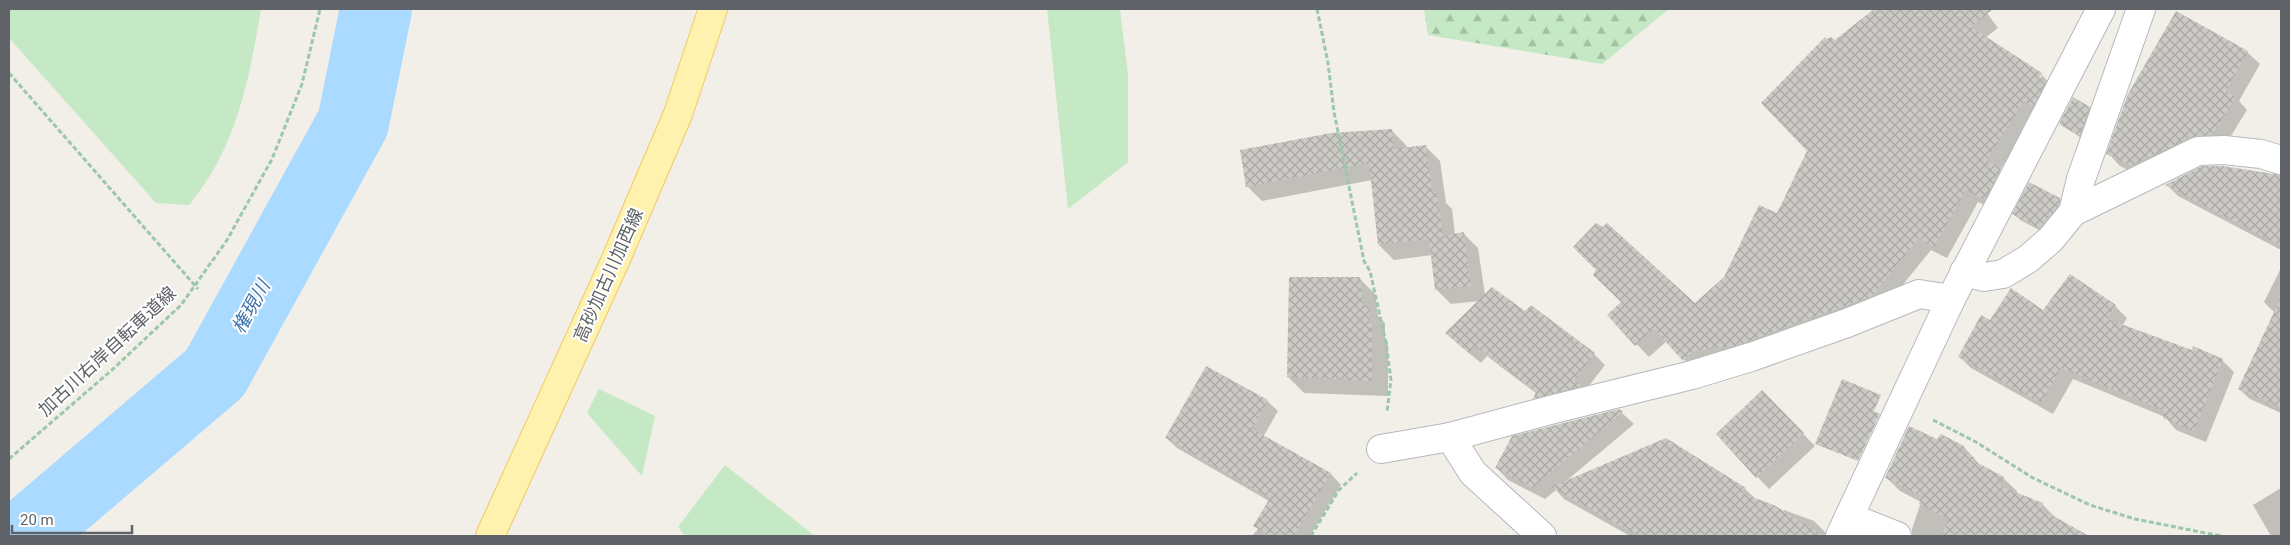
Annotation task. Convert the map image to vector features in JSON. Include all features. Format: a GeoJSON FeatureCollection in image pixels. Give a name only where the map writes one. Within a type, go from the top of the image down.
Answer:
{"type":"FeatureCollection","features":[{"type":"Feature","properties":{"kind":"main road","name":"高砂加古川加西線"},"geometry":{"type":"LineString","coordinates":[[490,536],[616,259],[670,132],[713,9]]}},
{"type":"Feature","properties":{"kind":"street"},"geometry":{"type":"LineString","coordinates":[[1898,536],[1844,526],[1950,299],[2101,9]]}},
{"type":"Feature","properties":{"kind":"street"},"geometry":{"type":"LineString","coordinates":[[1964,272],[1984,277],[2003,274],[2028,259],[2051,239],[2073,212],[2082,179],[2141,9]]}},
{"type":"Feature","properties":{"kind":"street"},"geometry":{"type":"LineString","coordinates":[[2073,212],[2198,151],[2224,150],[2261,154],[2281,160]]}},
{"type":"Feature","properties":{"kind":"street"},"geometry":{"type":"LineString","coordinates":[[1381,449],[1450,437],[1692,375],[1751,357],[1847,323],[1919,294],[1950,299]]}},
{"type":"Feature","properties":{"kind":"street"},"geometry":{"type":"LineString","coordinates":[[1450,437],[1473,473],[1542,536]]}},
{"type":"Feature","properties":{"kind":"path","name":"加古川右岸自転車道線"},"geometry":{"type":"LineString","coordinates":[[9,459],[113,369],[181,305],[196,287],[227,240],[272,159],[302,84],[320,9]]}},
{"type":"Feature","properties":{"kind":"path"},"geometry":{"type":"LineString","coordinates":[[1311,536],[1339,490],[1381,449],[1391,380],[1386,343],[1370,271],[1364,261],[1334,112],[1328,63],[1317,9]]}},
{"type":"Feature","properties":{"kind":"path"},"geometry":{"type":"LineString","coordinates":[[9,73],[196,287]]}},
{"type":"Feature","properties":{"kind":"path"},"geometry":{"type":"LineString","coordinates":[[1901,403],[1976,442],[2032,478],[2090,505],[2135,519],[2221,536]]}},
{"type":"Feature","properties":{"kind":"green space"},"geometry":{"type":"Polygon","coordinates":[[[9,9],[261,9],[250,70],[232,130],[212,172],[189,205],[156,203],[9,38],[9,9]]]}},
{"type":"Feature","properties":{"kind":"green space"},"geometry":{"type":"Polygon","coordinates":[[[1047,9],[1120,9],[1128,75],[1128,162],[1068,209],[1047,9]]]}},
{"type":"Feature","properties":{"kind":"green space"},"geometry":{"type":"Polygon","coordinates":[[[1424,9],[1669,9],[1602,64],[1428,35],[1424,9]]]}},
{"type":"Feature","properties":{"kind":"green space"},"geometry":{"type":"Polygon","coordinates":[[[599,389],[655,416],[642,476],[587,413],[599,389]]]}},
{"type":"Feature","properties":{"kind":"green space"},"geometry":{"type":"Polygon","coordinates":[[[725,465],[815,536],[685,536],[678,527],[725,465]]]}},
{"type":"Feature","properties":{"kind":"building"},"geometry":{"type":"Polygon","coordinates":[[[1874,9],[1993,9],[1971,27],[2042,73],[2039,78],[2046,82],[2033,107],[2024,101],[1986,161],[2001,168],[1985,200],[1966,190],[1934,247],[1919,238],[1872,296],[1746,342],[1733,346],[1694,351],[1683,361],[1654,329],[1635,346],[1607,315],[1621,302],[1593,275],[1596,270],[1573,247],[1596,223],[1603,227],[1607,223],[1695,303],[1724,277],[1759,205],[1777,213],[1807,151],[1761,103],[1825,37],[1827,39],[1831,37],[1835,40],[1874,9]]]}},
{"type":"Feature","properties":{"kind":"building"},"geometry":{"type":"Polygon","coordinates":[[[2176,11],[2248,51],[2226,91],[2236,97],[2212,135],[2191,137],[2131,166],[2106,154],[2128,94],[2176,11]]]}},
{"type":"Feature","properties":{"kind":"building"},"geometry":{"type":"Polygon","coordinates":[[[2073,97],[2090,107],[2079,136],[2059,124],[2073,97]]]}},
{"type":"Feature","properties":{"kind":"building"},"geometry":{"type":"Polygon","coordinates":[[[1392,129],[1394,149],[1426,145],[1432,191],[1437,193],[1443,236],[1464,232],[1471,286],[1435,290],[1429,239],[1378,245],[1369,163],[1246,187],[1240,150],[1331,133],[1392,129]]]}},
{"type":"Feature","properties":{"kind":"building"},"geometry":{"type":"Polygon","coordinates":[[[2202,166],[2222,166],[2281,175],[2281,246],[2165,185],[2202,166]]]}},
{"type":"Feature","properties":{"kind":"building"},"geometry":{"type":"Polygon","coordinates":[[[2029,182],[2060,198],[2059,205],[2040,228],[2012,214],[2029,182]]]}},
{"type":"Feature","properties":{"kind":"building"},"geometry":{"type":"Polygon","coordinates":[[[2070,274],[2116,305],[2107,319],[2192,350],[2193,346],[2223,359],[2194,431],[2163,418],[2165,411],[2061,368],[2041,403],[1958,357],[1981,315],[1990,320],[2011,288],[2043,310],[2070,274]]]}},
{"type":"Feature","properties":{"kind":"building"},"geometry":{"type":"Polygon","coordinates":[[[1289,277],[1360,277],[1363,305],[1369,306],[1369,323],[1372,325],[1372,381],[1287,377],[1289,277]]]}},
{"type":"Feature","properties":{"kind":"building"},"geometry":{"type":"Polygon","coordinates":[[[1492,287],[1525,311],[1531,305],[1595,353],[1574,381],[1582,386],[1533,399],[1536,392],[1501,365],[1475,346],[1469,353],[1445,333],[1492,287]]]}},
{"type":"Feature","properties":{"kind":"building"},"geometry":{"type":"Polygon","coordinates":[[[2281,297],[2281,408],[2238,389],[2281,297]]]}},
{"type":"Feature","properties":{"kind":"building"},"geometry":{"type":"Polygon","coordinates":[[[1206,366],[1268,400],[1252,429],[1331,473],[1294,536],[1270,536],[1253,526],[1270,498],[1165,438],[1206,366]]]}},
{"type":"Feature","properties":{"kind":"building"},"geometry":{"type":"Polygon","coordinates":[[[1842,379],[1881,395],[1874,411],[1880,414],[1858,461],[1815,444],[1842,379]]]}},
{"type":"Feature","properties":{"kind":"building"},"geometry":{"type":"Polygon","coordinates":[[[1762,390],[1804,433],[1756,478],[1716,434],[1762,390]]]}},
{"type":"Feature","properties":{"kind":"building"},"geometry":{"type":"Polygon","coordinates":[[[1619,409],[1623,412],[1532,488],[1495,468],[1512,436],[1619,409]]]}},
{"type":"Feature","properties":{"kind":"building"},"geometry":{"type":"Polygon","coordinates":[[[1909,426],[1937,439],[1941,434],[1964,446],[1963,451],[1975,458],[1974,461],[2004,477],[2000,486],[2043,503],[2041,509],[2089,536],[1941,536],[1949,519],[1919,504],[1921,496],[1885,478],[1909,426]]]}},
{"type":"Feature","properties":{"kind":"building"},"geometry":{"type":"Polygon","coordinates":[[[1666,438],[1746,488],[1741,493],[1774,505],[1824,536],[1638,536],[1551,487],[1666,438]]]}},
{"type":"Feature","properties":{"kind":"waterway","name":"権現川"},"geometry":{"type":"LineString","coordinates":[[24,536],[215,373],[353,123],[376,9]]}}]}
